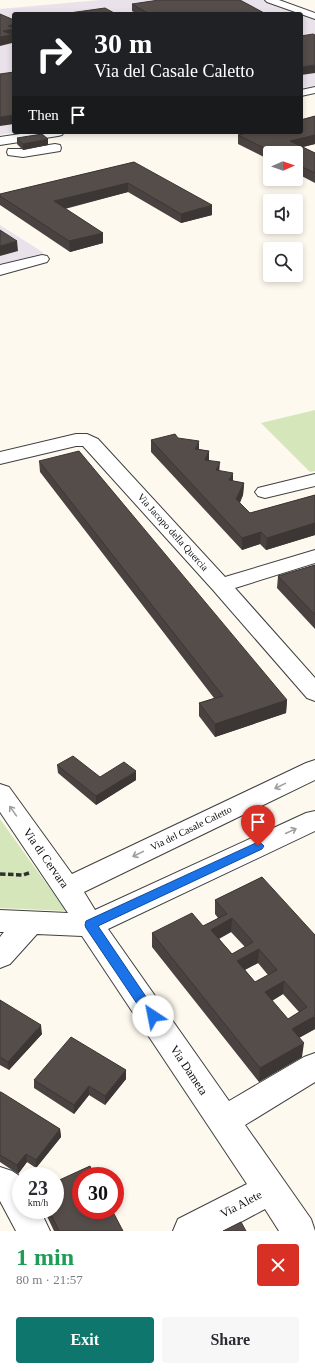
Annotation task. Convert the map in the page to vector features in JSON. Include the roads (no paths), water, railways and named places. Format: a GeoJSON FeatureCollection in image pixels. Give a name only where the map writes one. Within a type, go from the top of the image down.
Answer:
{"type":"FeatureCollection","features":[{"type":"Feature","properties":{"kind":"street"},"geometry":{"type":"LineString","coordinates":[[270,0],[315,16]]}},
{"type":"Feature","properties":{"kind":"street"},"geometry":{"type":"LineString","coordinates":[[303,93],[315,90]]}},
{"type":"Feature","properties":{"kind":"street"},"geometry":{"type":"LineString","coordinates":[[0,141],[45,134]]}},
{"type":"Feature","properties":{"kind":"street"},"geometry":{"type":"LineString","coordinates":[[0,148],[12,152],[23,153],[56,148]]}},
{"type":"Feature","properties":{"kind":"street"},"geometry":{"type":"LineString","coordinates":[[0,270],[42,259]]}},
{"type":"Feature","properties":{"kind":"street","name":"Via Jacopo della Quercia"},"geometry":{"type":"LineString","coordinates":[[0,458],[76,440],[87,440],[221,585],[315,693]]}},
{"type":"Feature","properties":{"kind":"street"},"geometry":{"type":"LineString","coordinates":[[265,492],[315,480]]}},
{"type":"Feature","properties":{"kind":"street"},"geometry":{"type":"LineString","coordinates":[[221,585],[315,556]]}},
{"type":"Feature","properties":{"kind":"street","name":"Via del Casale Caletto"},"geometry":{"type":"LineString","coordinates":[[67,888],[315,769]]}},
{"type":"Feature","properties":{"kind":"street","name":"Via di Cervara"},"geometry":{"type":"LineString","coordinates":[[0,793],[67,888],[90,925]]}},
{"type":"Feature","properties":{"kind":"street"},"geometry":{"type":"LineString","coordinates":[[0,921],[90,925],[315,820]]}},
{"type":"Feature","properties":{"kind":"street"},"geometry":{"type":"LineString","coordinates":[[0,956],[32,922]]}},
{"type":"Feature","properties":{"kind":"street","name":"Via Dameta"},"geometry":{"type":"LineString","coordinates":[[90,925],[299,1231]]}},
{"type":"Feature","properties":{"kind":"street"},"geometry":{"type":"LineString","coordinates":[[224,1121],[315,1066]]}},
{"type":"Feature","properties":{"kind":"street"},"geometry":{"type":"LineString","coordinates":[[0,1182],[12,1190]]}},
{"type":"Feature","properties":{"kind":"street","name":"Via Alete"},"geometry":{"type":"LineString","coordinates":[[190,1231],[270,1189]]}},
{"type":"Feature","properties":{"kind":"street"},"geometry":{"type":"LineString","coordinates":[[27,1219],[33,1231]]}}]}
